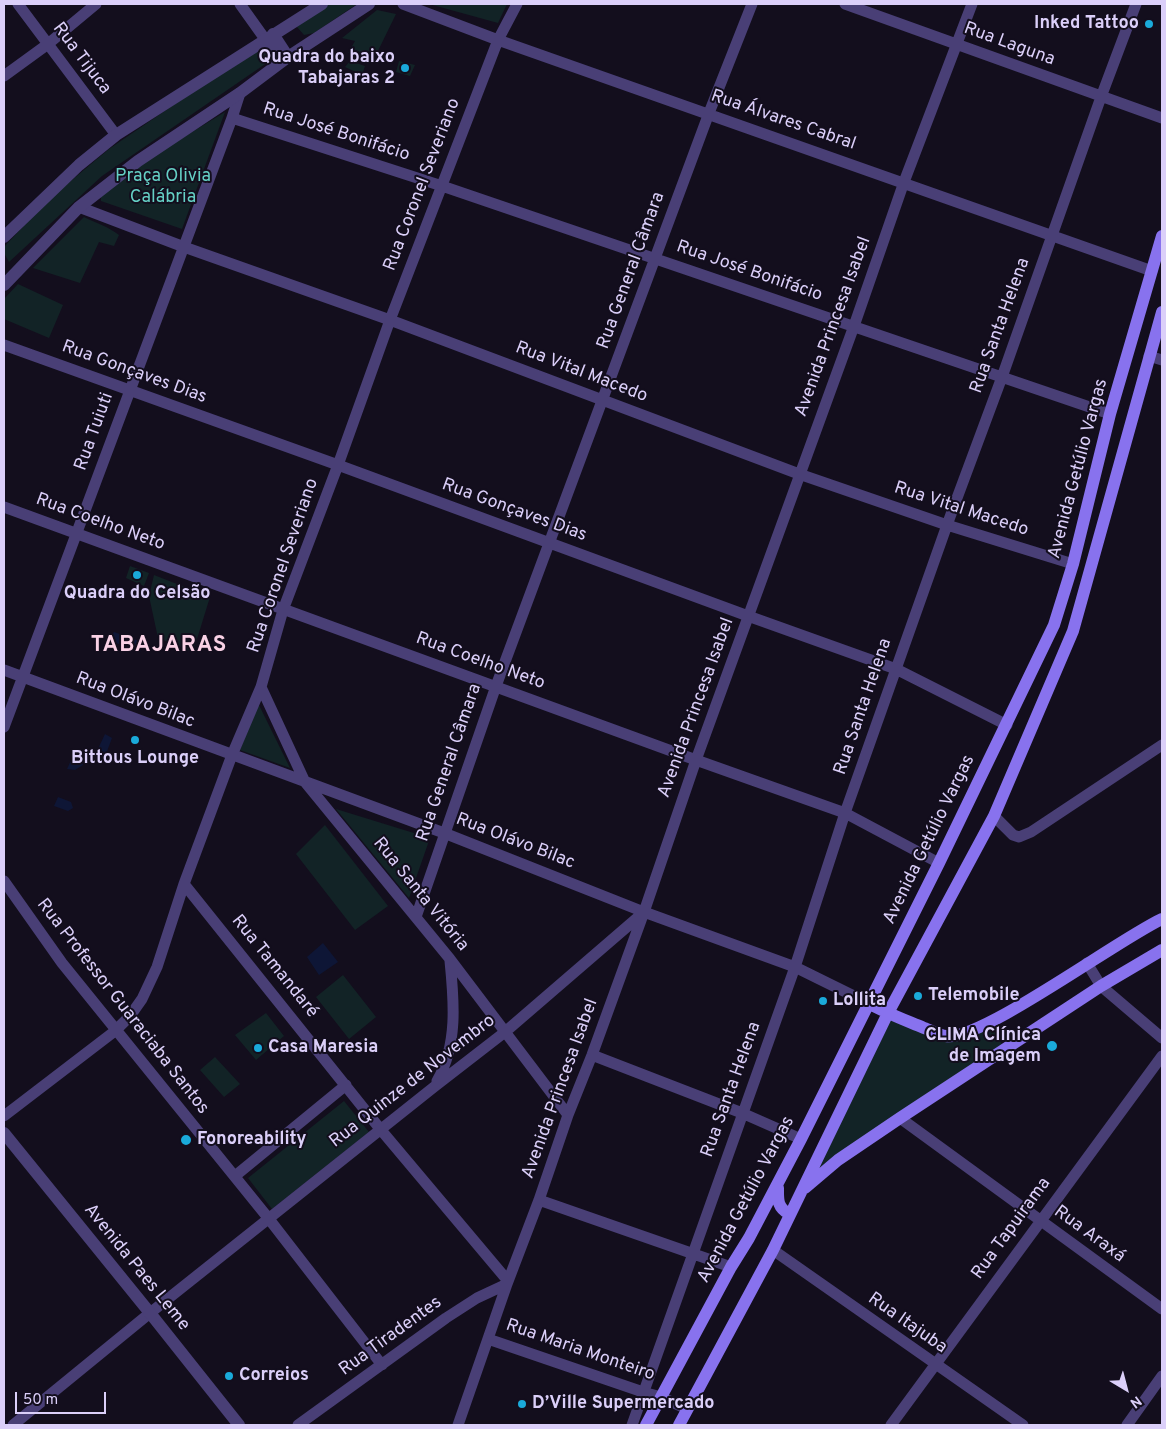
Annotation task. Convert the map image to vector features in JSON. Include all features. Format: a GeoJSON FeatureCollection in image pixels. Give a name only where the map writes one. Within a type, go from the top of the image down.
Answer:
{"type":"FeatureCollection","features":[{"type":"Feature","properties":{"kind":"main road","name":"Avenida Getúlio Vargas"},"geometry":{"type":"LineString","coordinates":[[646,1425],[801,1139],[939,863],[1054,625],[1072,564],[1110,414],[1162,236]]}},
{"type":"Feature","properties":{"kind":"main road"},"geometry":{"type":"LineString","coordinates":[[679,1425],[773,1250],[888,1013],[994,816],[1073,631],[1162,312]]}},
{"type":"Feature","properties":{"kind":"main road"},"geometry":{"type":"LineString","coordinates":[[1084,514],[1105,517]]}},
{"type":"Feature","properties":{"kind":"main road"},"geometry":{"type":"LineString","coordinates":[[1054,625],[1073,631]]}},
{"type":"Feature","properties":{"kind":"main road"},"geometry":{"type":"LineString","coordinates":[[868,1003],[888,1013],[947,1036],[972,1031],[1014,1009],[1162,919]]}},
{"type":"Feature","properties":{"kind":"main road"},"geometry":{"type":"LineString","coordinates":[[801,1192],[838,1160],[900,1118],[1100,986],[1162,950]]}},
{"type":"Feature","properties":{"kind":"main road"},"geometry":{"type":"LineString","coordinates":[[778,1182],[778,1202],[780,1207],[789,1214]]}},
{"type":"Feature","properties":{"kind":"street","name":"Rua Tijuca"},"geometry":{"type":"LineString","coordinates":[[18,4],[116,136]]}},
{"type":"Feature","properties":{"kind":"street"},"geometry":{"type":"LineString","coordinates":[[4,76],[48,44],[96,4]]}},
{"type":"Feature","properties":{"kind":"street"},"geometry":{"type":"LineString","coordinates":[[240,4],[269,37],[284,60]]}},
{"type":"Feature","properties":{"kind":"street"},"geometry":{"type":"LineString","coordinates":[[4,237],[79,166],[116,136],[322,4]]}},
{"type":"Feature","properties":{"kind":"street"},"geometry":{"type":"LineString","coordinates":[[6,279],[79,207],[138,161],[369,4]]}},
{"type":"Feature","properties":{"kind":"street","name":"Rua Álvares Cabral"},"geometry":{"type":"LineString","coordinates":[[403,4],[498,40],[1152,271]]}},
{"type":"Feature","properties":{"kind":"street","name":"Rua Coronel Severiano"},"geometry":{"type":"LineString","coordinates":[[4,1116],[115,1030],[130,1016],[142,999],[157,967],[184,884],[232,755],[261,687],[283,610],[390,320],[498,40],[517,4]]}},
{"type":"Feature","properties":{"kind":"street","name":"Rua General Câmara"},"geometry":{"type":"LineString","coordinates":[[416,917],[496,686],[709,113],[752,4]]}},
{"type":"Feature","properties":{"kind":"street","name":"Rua Laguna"},"geometry":{"type":"LineString","coordinates":[[845,4],[1162,118]]}},
{"type":"Feature","properties":{"kind":"street","name":"Avenida Princesa Isabel"},"geometry":{"type":"LineString","coordinates":[[458,1425],[508,1282],[540,1200],[568,1115],[644,912],[696,760],[854,326],[904,182],[972,4]]}},
{"type":"Feature","properties":{"kind":"street","name":"Rua Santa Helena"},"geometry":{"type":"LineString","coordinates":[[632,1425],[795,967],[845,813],[947,525],[1002,378],[1101,97],[1136,4]]}},
{"type":"Feature","properties":{"kind":"street","name":"Rua Tuiuti"},"geometry":{"type":"LineString","coordinates":[[4,727],[129,390],[184,248],[240,93]]}},
{"type":"Feature","properties":{"kind":"street","name":"Rua José Bonifácio"},"geometry":{"type":"LineString","coordinates":[[232,118],[656,258],[1110,414]]}},
{"type":"Feature","properties":{"kind":"street","name":"Rua Vital Macedo"},"geometry":{"type":"LineString","coordinates":[[79,207],[184,248],[390,320],[799,474],[947,525],[1072,564]]}},
{"type":"Feature","properties":{"kind":"street","name":"Rua Gonçaves Dias"},"geometry":{"type":"LineString","coordinates":[[4,345],[896,669],[1006,726]]}},
{"type":"Feature","properties":{"kind":"street"},"geometry":{"type":"LineString","coordinates":[[1149,356],[1162,360]]}},
{"type":"Feature","properties":{"kind":"street","name":"Rua Coelho Neto"},"geometry":{"type":"LineString","coordinates":[[4,507],[845,813],[939,863]]}},
{"type":"Feature","properties":{"kind":"street","name":"Rua Olávo Bilac"},"geometry":{"type":"LineString","coordinates":[[4,670],[444,833],[644,912],[795,967],[868,1003]]}},
{"type":"Feature","properties":{"kind":"street","name":"Rua Santa Vitória"},"geometry":{"type":"LineString","coordinates":[[261,687],[306,782],[450,959],[568,1115]]}},
{"type":"Feature","properties":{"kind":"street"},"geometry":{"type":"LineString","coordinates":[[994,816],[1012,836],[1018,837],[1031,832],[1162,745]]}},
{"type":"Feature","properties":{"kind":"street","name":"Rua Professor Guaraciaba Santos"},"geometry":{"type":"LineString","coordinates":[[4,881],[62,963],[269,1219],[382,1365]]}},
{"type":"Feature","properties":{"kind":"street","name":"Rua Tamandaré"},"geometry":{"type":"LineString","coordinates":[[184,884],[381,1130],[508,1282]]}},
{"type":"Feature","properties":{"kind":"street","name":"Rua Quinze de Novembro"},"geometry":{"type":"LineString","coordinates":[[14,1425],[150,1313],[434,1086],[505,1032],[644,912]]}},
{"type":"Feature","properties":{"kind":"street"},"geometry":{"type":"LineString","coordinates":[[434,1086],[444,1070],[451,1040],[454,1016],[450,959]]}},
{"type":"Feature","properties":{"kind":"street"},"geometry":{"type":"LineString","coordinates":[[1087,963],[1100,986],[1162,1038]]}},
{"type":"Feature","properties":{"kind":"street"},"geometry":{"type":"LineString","coordinates":[[592,1055],[742,1113],[801,1139]]}},
{"type":"Feature","properties":{"kind":"street","name":"Rua Tapuirama"},"geometry":{"type":"LineString","coordinates":[[891,1425],[1162,1056]]}},
{"type":"Feature","properties":{"kind":"street"},"geometry":{"type":"LineString","coordinates":[[234,1176],[346,1085]]}},
{"type":"Feature","properties":{"kind":"street","name":"Rua Araxá"},"geometry":{"type":"LineString","coordinates":[[900,1118],[1162,1309]]}},
{"type":"Feature","properties":{"kind":"street","name":"Avenida Paes Leme"},"geometry":{"type":"LineString","coordinates":[[4,1133],[239,1425]]}},
{"type":"Feature","properties":{"kind":"street"},"geometry":{"type":"LineString","coordinates":[[540,1200],[731,1267]]}},
{"type":"Feature","properties":{"kind":"street","name":"Rua Itajuba"},"geometry":{"type":"LineString","coordinates":[[773,1250],[1023,1425]]}},
{"type":"Feature","properties":{"kind":"street","name":"Rua Tiradentes"},"geometry":{"type":"LineString","coordinates":[[298,1425],[446,1318],[477,1298],[508,1282]]}},
{"type":"Feature","properties":{"kind":"street","name":"Rua Maria Monteiro"},"geometry":{"type":"LineString","coordinates":[[488,1339],[661,1397],[687,1409]]}},
{"type":"Feature","properties":{"kind":"street"},"geometry":{"type":"LineString","coordinates":[[1127,1425],[1162,1376]]}},
{"type":"Feature","properties":{"kind":"green space"},"geometry":{"type":"Polygon","coordinates":[[[329,4],[357,4],[314,33],[304,35],[297,27],[297,23],[329,4]]]}},
{"type":"Feature","properties":{"kind":"green space"},"geometry":{"type":"Polygon","coordinates":[[[429,4],[507,4],[498,23],[429,4]]]}},
{"type":"Feature","properties":{"kind":"green space"},"geometry":{"type":"Polygon","coordinates":[[[377,10],[396,14],[376,55],[348,53],[355,41],[342,38],[377,10]]]}},
{"type":"Feature","properties":{"kind":"green space"},"geometry":{"type":"Polygon","coordinates":[[[260,46],[271,60],[102,176],[9,262],[4,253],[4,247],[48,200],[109,149],[260,46]]]}},
{"type":"Feature","properties":{"kind":"green space"},"geometry":{"type":"Polygon","coordinates":[[[350,61],[365,66],[362,75],[345,67],[350,61]]]}},
{"type":"Feature","properties":{"kind":"green space","name":"Quadra do baixo Tabajaras 2"},"geometry":{"type":"Polygon","coordinates":[[[399,61],[415,65],[410,76],[396,72],[399,61]]]}},
{"type":"Feature","properties":{"kind":"green space","name":"Praça Olivia Calábria"},"geometry":{"type":"Polygon","coordinates":[[[225,112],[182,229],[101,201],[101,196],[154,155],[225,112]]]}},
{"type":"Feature","properties":{"kind":"green space"},"geometry":{"type":"Polygon","coordinates":[[[84,217],[107,227],[119,235],[114,246],[99,242],[80,283],[33,268],[84,217]]]}},
{"type":"Feature","properties":{"kind":"green space"},"geometry":{"type":"Polygon","coordinates":[[[18,284],[63,305],[49,338],[4,319],[4,299],[18,284]]]}},
{"type":"Feature","properties":{"kind":"green space","name":"Quadra do Celsão"},"geometry":{"type":"Polygon","coordinates":[[[130,566],[149,573],[144,586],[126,578],[130,566]]]}},
{"type":"Feature","properties":{"kind":"green space"},"geometry":{"type":"Polygon","coordinates":[[[154,575],[210,597],[193,652],[158,638],[149,596],[154,575]]]}},
{"type":"Feature","properties":{"kind":"green space"},"geometry":{"type":"Polygon","coordinates":[[[258,703],[290,768],[240,750],[258,703]]]}},
{"type":"Feature","properties":{"kind":"green space"},"geometry":{"type":"Polygon","coordinates":[[[336,809],[430,838],[409,898],[336,809]]]}},
{"type":"Feature","properties":{"kind":"green space"},"geometry":{"type":"Polygon","coordinates":[[[325,825],[388,906],[355,930],[296,854],[325,825]]]}},
{"type":"Feature","properties":{"kind":"green space"},"geometry":{"type":"Polygon","coordinates":[[[343,975],[376,1017],[349,1039],[316,997],[343,975]]]}},
{"type":"Feature","properties":{"kind":"green space","name":"Casa Maresia"},"geometry":{"type":"Polygon","coordinates":[[[266,1013],[284,1036],[256,1060],[235,1035],[266,1013]]]}},
{"type":"Feature","properties":{"kind":"green space"},"geometry":{"type":"Polygon","coordinates":[[[888,1013],[947,1036],[989,1022],[1005,1049],[801,1192],[888,1013]]]}},
{"type":"Feature","properties":{"kind":"green space"},"geometry":{"type":"Polygon","coordinates":[[[215,1057],[240,1084],[224,1097],[200,1070],[215,1057]]]}},
{"type":"Feature","properties":{"kind":"green space"},"geometry":{"type":"Polygon","coordinates":[[[344,1101],[369,1132],[272,1209],[248,1178],[344,1101]]]}},
{"type":"Feature","properties":{"kind":"water"},"geometry":{"type":"Polygon","coordinates":[[[114,632],[145,643],[140,652],[108,640],[114,632]]]}},
{"type":"Feature","properties":{"kind":"water"},"geometry":{"type":"Polygon","coordinates":[[[105,734],[112,738],[106,754],[97,751],[105,734]]]}},
{"type":"Feature","properties":{"kind":"water"},"geometry":{"type":"Polygon","coordinates":[[[73,756],[80,758],[83,765],[75,770],[67,769],[73,756]]]}},
{"type":"Feature","properties":{"kind":"water"},"geometry":{"type":"Polygon","coordinates":[[[58,797],[71,802],[73,808],[68,811],[54,806],[58,797]]]}},
{"type":"Feature","properties":{"kind":"water"},"geometry":{"type":"Polygon","coordinates":[[[323,943],[338,962],[319,975],[307,957],[323,943]]]}},
{"type":"Feature","properties":{"kind":"place","name":"Inked Tattoo"},"geometry":{"type":"Point","coordinates":[1149,24]}},
{"type":"Feature","properties":{"kind":"place","name":"Quadra do baixo Tabajaras 2"},"geometry":{"type":"Point","coordinates":[405,68]}},
{"type":"Feature","properties":{"kind":"place","name":"Quadra do Celsão"},"geometry":{"type":"Point","coordinates":[137,575]}},
{"type":"Feature","properties":{"kind":"place","name":"Bittous Lounge"},"geometry":{"type":"Point","coordinates":[135,740]}},
{"type":"Feature","properties":{"kind":"place","name":"Telemobile"},"geometry":{"type":"Point","coordinates":[918,996]}},
{"type":"Feature","properties":{"kind":"place","name":"Lollita"},"geometry":{"type":"Point","coordinates":[823,1001]}},
{"type":"Feature","properties":{"kind":"place","name":"CLIMA Clínica de Imagem"},"geometry":{"type":"Point","coordinates":[1052,1046]}},
{"type":"Feature","properties":{"kind":"place","name":"Casa Maresia"},"geometry":{"type":"Point","coordinates":[258,1048]}},
{"type":"Feature","properties":{"kind":"place","name":"Fonoreability"},"geometry":{"type":"Point","coordinates":[186,1140]}},
{"type":"Feature","properties":{"kind":"place","name":"Correios"},"geometry":{"type":"Point","coordinates":[229,1376]}},
{"type":"Feature","properties":{"kind":"place","name":"D’Ville Supermercado"},"geometry":{"type":"Point","coordinates":[522,1404]}},
{"type":"Feature","properties":{"kind":"district","name":"TABAJARAS"},"geometry":{"type":"Point","coordinates":[159,647]}}]}
